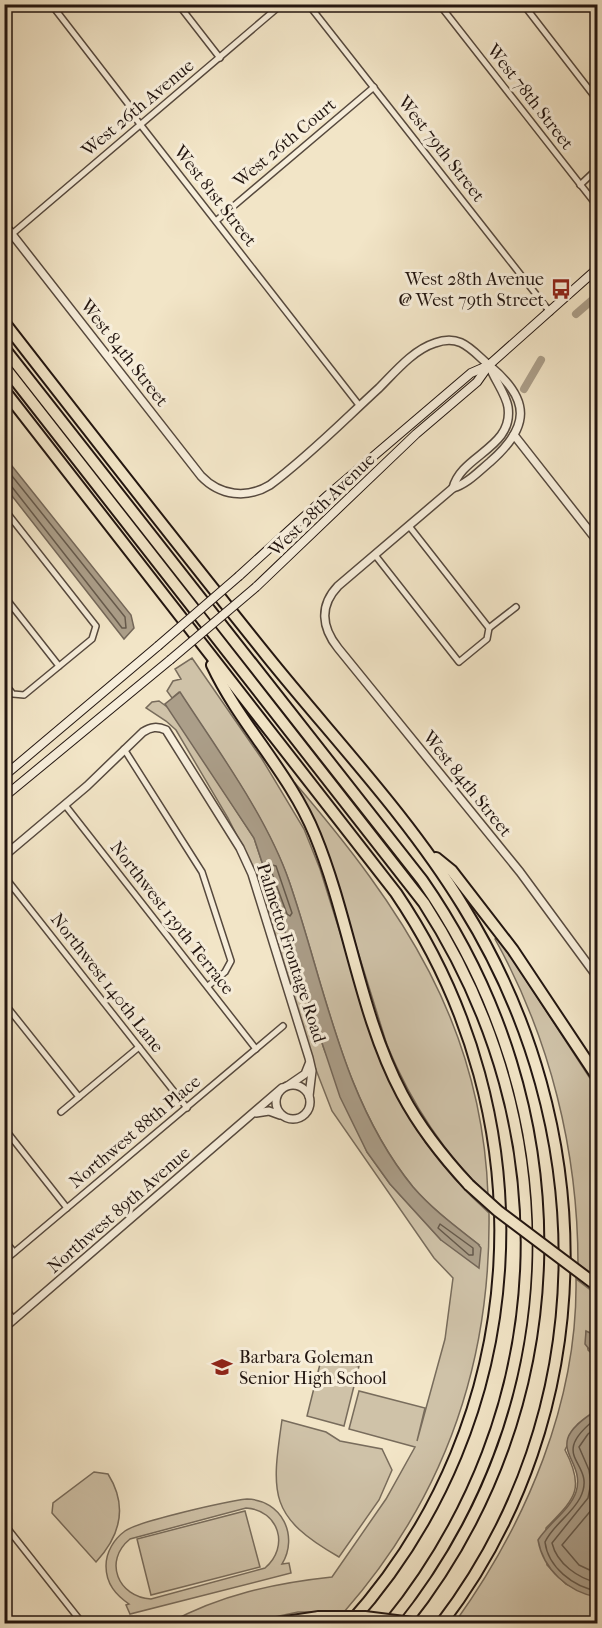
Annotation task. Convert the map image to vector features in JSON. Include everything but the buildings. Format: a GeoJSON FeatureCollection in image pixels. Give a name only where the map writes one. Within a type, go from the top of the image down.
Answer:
{"type":"FeatureCollection","features":[{"type":"Feature","properties":{"kind":"highway"},"geometry":{"type":"LineString","coordinates":[[4,322],[258,644],[424,848],[485,944],[507,987],[530,1046],[558,1149],[564,1192],[567,1244],[560,1340],[548,1402],[524,1477],[496,1539],[441,1623]]}},
{"type":"Feature","properties":{"kind":"highway"},"geometry":{"type":"LineString","coordinates":[[4,348],[422,880],[470,957],[498,1018],[512,1059],[529,1128],[538,1200],[539,1254],[532,1332],[512,1419],[484,1494],[444,1567],[404,1623]]}},
{"type":"Feature","properties":{"kind":"highway"},"geometry":{"type":"LineString","coordinates":[[4,366],[424,903],[474,992],[503,1071],[520,1141],[527,1220],[527,1275],[515,1360],[499,1422],[469,1498],[430,1567],[389,1623]]}},
{"type":"Feature","properties":{"kind":"highway"},"geometry":{"type":"LineString","coordinates":[[4,390],[372,861],[421,932],[443,973],[466,1028],[483,1082],[494,1137],[500,1195],[501,1260],[491,1336],[476,1398],[459,1447],[426,1515],[391,1572],[350,1623]]}},
{"type":"Feature","properties":{"kind":"highway"},"geometry":{"type":"LineString","coordinates":[[204,648],[224,689],[278,768],[315,834],[386,1057],[401,1092],[420,1125],[469,1185],[596,1285]]}},
{"type":"Feature","properties":{"kind":"highway"},"geometry":{"type":"LineString","coordinates":[[424,848],[453,871],[504,939],[597,1078]]}},
{"type":"Feature","properties":{"kind":"highway"},"geometry":{"type":"LineString","coordinates":[[272,1623],[319,1617],[365,1617],[420,1623]]}},
{"type":"Feature","properties":{"kind":"main road","name":"West 28th Avenue"},"geometry":{"type":"LineString","coordinates":[[4,797],[256,587],[416,434],[477,381],[489,365],[597,268]]}},
{"type":"Feature","properties":{"kind":"main road","name":"West 28th Avenue"},"geometry":{"type":"LineString","coordinates":[[4,776],[239,576],[369,459],[471,374],[489,365]]}},
{"type":"Feature","properties":{"kind":"street","name":"West 81st Street"},"geometry":{"type":"LineString","coordinates":[[51,4],[129,105],[129,110],[140,125],[359,405]]}},
{"type":"Feature","properties":{"kind":"street"},"geometry":{"type":"LineString","coordinates":[[178,4],[220,58]]}},
{"type":"Feature","properties":{"kind":"street","name":"West 26th Avenue"},"geometry":{"type":"LineString","coordinates":[[12,234],[282,4]]}},
{"type":"Feature","properties":{"kind":"street","name":"West 79th Street"},"geometry":{"type":"LineString","coordinates":[[308,4],[550,312]]}},
{"type":"Feature","properties":{"kind":"street","name":"West 78th Street"},"geometry":{"type":"LineString","coordinates":[[439,4],[597,207]]}},
{"type":"Feature","properties":{"kind":"street"},"geometry":{"type":"LineString","coordinates":[[523,4],[597,101]]}},
{"type":"Feature","properties":{"kind":"street","name":"West 26th Court"},"geometry":{"type":"LineString","coordinates":[[216,221],[374,87]]}},
{"type":"Feature","properties":{"kind":"street"},"geometry":{"type":"LineString","coordinates":[[580,185],[597,168]]}},
{"type":"Feature","properties":{"kind":"street","name":"West 84th Street"},"geometry":{"type":"LineString","coordinates":[[4,224],[201,476],[212,485],[227,492],[247,494],[270,485],[359,405]]}},
{"type":"Feature","properties":{"kind":"street"},"geometry":{"type":"LineString","coordinates":[[359,405],[411,358],[436,342],[454,341],[466,344],[504,376],[515,394],[520,415],[514,435],[503,450],[482,469],[462,485],[453,488],[375,555],[459,662],[487,639],[489,628],[516,607]]}},
{"type":"Feature","properties":{"kind":"street"},"geometry":{"type":"LineString","coordinates":[[453,488],[456,478],[497,442],[506,425],[507,401],[495,382],[489,365]]}},
{"type":"Feature","properties":{"kind":"street"},"geometry":{"type":"LineString","coordinates":[[514,435],[597,542]]}},
{"type":"Feature","properties":{"kind":"street"},"geometry":{"type":"LineString","coordinates":[[4,509],[96,626],[92,639],[24,695],[13,694],[4,683]]}},
{"type":"Feature","properties":{"kind":"street"},"geometry":{"type":"LineString","coordinates":[[409,526],[489,628]]}},
{"type":"Feature","properties":{"kind":"street","name":"West 84th Street"},"geometry":{"type":"LineString","coordinates":[[375,555],[334,590],[326,606],[325,625],[334,644],[524,877],[597,978]]}},
{"type":"Feature","properties":{"kind":"street"},"geometry":{"type":"LineString","coordinates":[[4,596],[59,666]]}},
{"type":"Feature","properties":{"kind":"street","name":"Palmetto Frontage Road"},"geometry":{"type":"LineString","coordinates":[[4,856],[65,805],[124,748],[150,727],[166,730],[230,831],[252,874],[309,1058],[312,1071],[309,1096]]}},
{"type":"Feature","properties":{"kind":"street"},"geometry":{"type":"LineString","coordinates":[[124,748],[188,848],[211,895],[231,961],[225,972],[208,986]]}},
{"type":"Feature","properties":{"kind":"street","name":"Northwest 139th Terrace"},"geometry":{"type":"LineString","coordinates":[[65,805],[256,1049]]}},
{"type":"Feature","properties":{"kind":"street","name":"Northwest 140th Lane"},"geometry":{"type":"LineString","coordinates":[[4,876],[186,1108]]}},
{"type":"Feature","properties":{"kind":"street"},"geometry":{"type":"LineString","coordinates":[[590,968],[597,962]]}},
{"type":"Feature","properties":{"kind":"street"},"geometry":{"type":"LineString","coordinates":[[4,1003],[79,1097]]}},
{"type":"Feature","properties":{"kind":"street","name":"Northwest 88th Place"},"geometry":{"type":"LineString","coordinates":[[4,1260],[283,1026]]}},
{"type":"Feature","properties":{"kind":"street"},"geometry":{"type":"LineString","coordinates":[[61,1112],[138,1047]]}},
{"type":"Feature","properties":{"kind":"street","name":"Palmetto Frontage Road"},"geometry":{"type":"LineString","coordinates":[[285,1087],[305,1074],[309,1058]]}},
{"type":"Feature","properties":{"kind":"street"},"geometry":{"type":"LineString","coordinates":[[254,1114],[269,1111],[291,1120],[306,1114],[310,1106],[309,1096],[298,1086],[285,1087],[275,1102],[282,1116]]}},
{"type":"Feature","properties":{"kind":"street","name":"Northwest 89th Avenue"},"geometry":{"type":"LineString","coordinates":[[4,1328],[285,1087]]}},
{"type":"Feature","properties":{"kind":"street"},"geometry":{"type":"LineString","coordinates":[[4,1128],[67,1208]]}},
{"type":"Feature","properties":{"kind":"street"},"geometry":{"type":"LineString","coordinates":[[4,1240],[14,1252]]}},
{"type":"Feature","properties":{"kind":"street"},"geometry":{"type":"LineString","coordinates":[[4,1307],[14,1320]]}},
{"type":"Feature","properties":{"kind":"street"},"geometry":{"type":"LineString","coordinates":[[4,1524],[83,1623]]}},
{"type":"Feature","properties":{"kind":"shaded area"},"geometry":{"type":"Polygon","coordinates":[[[192,658],[262,759],[304,829],[320,869],[381,1063],[391,1085],[426,1144],[455,1180],[489,1213],[487,1269],[481,1323],[470,1376],[455,1426],[434,1475],[409,1523],[379,1568],[344,1612],[298,1612],[246,1623],[169,1623],[208,1605],[248,1592],[332,1577],[386,1499],[415,1447],[349,1429],[359,1391],[425,1408],[417,1441],[445,1339],[453,1278],[434,1258],[332,1111],[313,1062],[257,875],[228,818],[176,730],[146,708],[152,702],[159,701],[170,709],[254,838],[324,1049],[367,1152],[390,1184],[441,1240],[478,1244],[428,1203],[413,1187],[389,1153],[369,1117],[338,1040],[289,881],[268,833],[240,784],[179,692],[172,698],[167,691],[173,681],[181,679],[175,669],[192,658]]]}},
{"type":"Feature","properties":{"kind":"shaded area"},"geometry":{"type":"Polygon","coordinates":[[[295,783],[334,830],[402,923],[453,1023],[470,1076],[482,1134],[488,1195],[456,1162],[429,1126],[396,1066],[387,1045],[330,862],[293,784],[295,783]]]}},
{"type":"Feature","properties":{"kind":"shaded area"},"geometry":{"type":"Polygon","coordinates":[[[498,937],[597,1089],[597,1278],[578,1264],[573,1179],[557,1096],[531,1016],[495,939],[498,937]]]}},
{"type":"Feature","properties":{"kind":"shaded area"},"geometry":{"type":"Polygon","coordinates":[[[576,1279],[597,1295],[597,1336],[586,1332],[588,1350],[597,1359],[597,1410],[578,1424],[565,1450],[575,1475],[576,1485],[570,1501],[546,1528],[547,1565],[566,1584],[597,1597],[597,1623],[456,1621],[505,1544],[543,1459],[568,1371],[574,1325],[576,1279]]]}},
{"type":"Feature","properties":{"kind":"shaded area"},"geometry":{"type":"Polygon","coordinates":[[[322,1356],[359,1366],[344,1426],[307,1416],[322,1356]]]}},
{"type":"Feature","properties":{"kind":"shaded area"},"geometry":{"type":"Polygon","coordinates":[[[282,1420],[326,1432],[340,1441],[382,1449],[392,1470],[379,1500],[339,1557],[299,1529],[287,1516],[280,1502],[276,1467],[282,1420]]]}},
{"type":"Feature","properties":{"kind":"shaded area"},"geometry":{"type":"Polygon","coordinates":[[[94,1472],[108,1474],[118,1497],[120,1509],[116,1531],[105,1552],[96,1562],[52,1513],[53,1503],[94,1472]]]}},
{"type":"Feature","properties":{"kind":"shaded area"},"geometry":{"type":"Polygon","coordinates":[[[247,1499],[259,1501],[270,1506],[284,1521],[289,1542],[282,1564],[289,1563],[291,1573],[130,1614],[126,1605],[129,1604],[113,1588],[106,1572],[107,1556],[117,1538],[125,1531],[147,1522],[247,1499]],[[246,1508],[130,1539],[117,1557],[118,1576],[130,1592],[151,1599],[265,1568],[273,1559],[279,1540],[273,1522],[257,1510],[246,1508]]]}},
{"type":"Feature","properties":{"kind":"shaded area"},"geometry":{"type":"Polygon","coordinates":[[[245,1511],[260,1567],[151,1595],[137,1539],[245,1511]]]}},
{"type":"Feature","properties":{"kind":"water"},"geometry":{"type":"Polygon","coordinates":[[[4,456],[131,615],[134,628],[124,639],[5,487],[4,456]]]}},
{"type":"Feature","properties":{"kind":"water"},"geometry":{"type":"Polygon","coordinates":[[[180,692],[255,808],[280,857],[302,920],[338,1040],[369,1117],[389,1153],[413,1187],[481,1248],[479,1268],[441,1240],[390,1184],[367,1152],[340,1097],[254,838],[165,704],[180,692]]]}},
{"type":"Feature","properties":{"kind":"water"},"geometry":{"type":"Polygon","coordinates":[[[586,1331],[597,1336],[597,1359],[585,1344],[586,1331]]]}},
{"type":"Feature","properties":{"kind":"water"},"geometry":{"type":"Polygon","coordinates":[[[597,1410],[597,1597],[576,1590],[558,1578],[545,1560],[538,1540],[573,1499],[578,1480],[567,1443],[570,1434],[579,1423],[597,1410]]]}},
{"type":"Feature","properties":{"kind":"waterway"},"geometry":{"type":"LineString","coordinates":[[576,314],[598,295]]}},
{"type":"Feature","properties":{"kind":"waterway"},"geometry":{"type":"LineString","coordinates":[[524,389],[541,360]]}},
{"type":"Feature","properties":{"kind":"place","name":"West 28th Avenue @ West 79th Street"},"geometry":{"type":"Point","coordinates":[561,289]}},
{"type":"Feature","properties":{"kind":"place","name":"Barbara Goleman Senior High School"},"geometry":{"type":"Point","coordinates":[222,1367]}}]}
